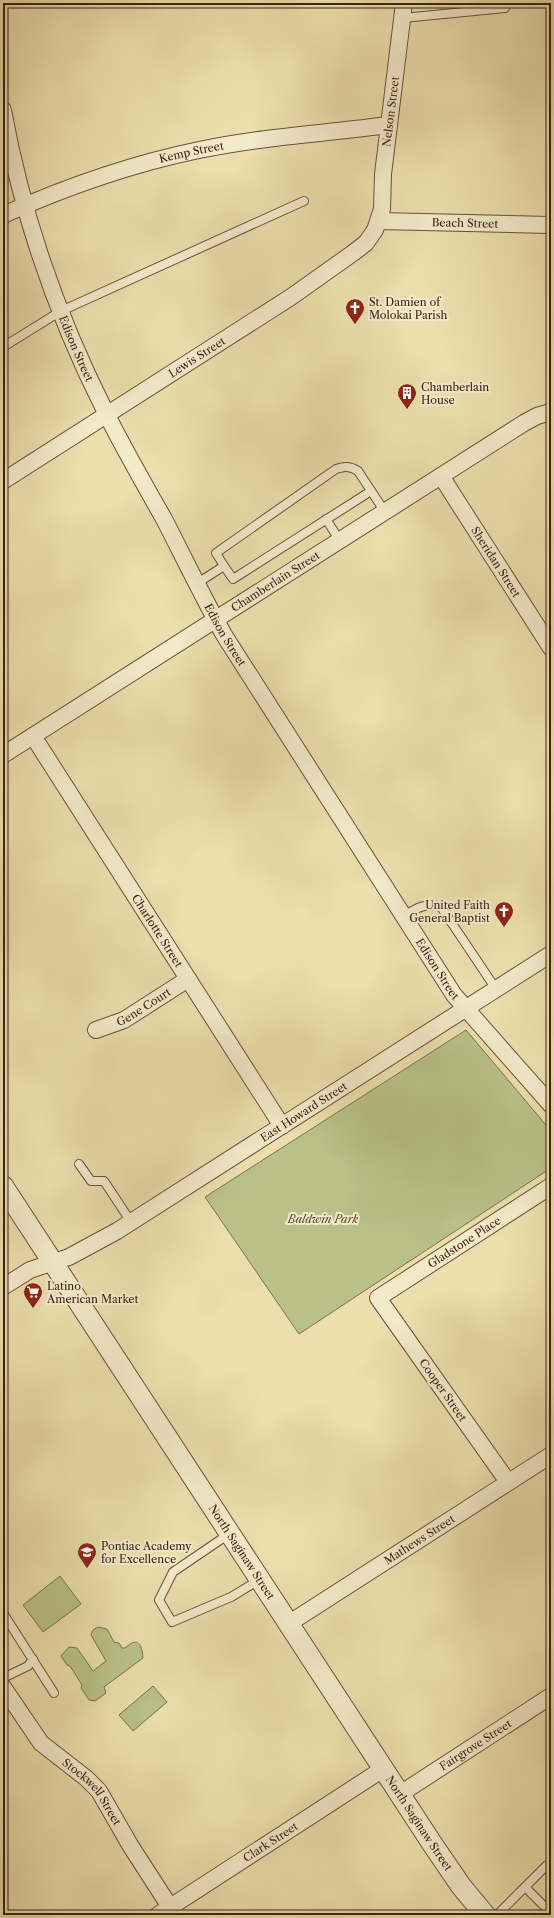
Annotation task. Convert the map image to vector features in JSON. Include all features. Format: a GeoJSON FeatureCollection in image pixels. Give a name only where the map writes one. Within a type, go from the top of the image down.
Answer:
{"type":"FeatureCollection","features":[{"type":"Feature","properties":{"kind":"street","name":"Nelson Street"},"geometry":{"type":"LineString","coordinates":[[379,221],[383,203],[384,174],[389,125],[404,11]]}},
{"type":"Feature","properties":{"kind":"street","name":"Edison Street"},"geometry":{"type":"LineString","coordinates":[[3,110],[25,205],[40,254],[61,311],[106,415],[168,527],[196,584],[216,620],[454,995],[551,1105]]}},
{"type":"Feature","properties":{"kind":"street","name":"Kemp Street"},"geometry":{"type":"LineString","coordinates":[[3,215],[109,173],[193,151],[276,138],[389,125]]}},
{"type":"Feature","properties":{"kind":"street","name":"Beach Street"},"geometry":{"type":"LineString","coordinates":[[379,221],[551,225]]}},
{"type":"Feature","properties":{"kind":"street","name":"Lewis Street"},"geometry":{"type":"LineString","coordinates":[[3,481],[333,268],[366,243],[379,221]]}},
{"type":"Feature","properties":{"kind":"street","name":"Chamberlain Street"},"geometry":{"type":"LineString","coordinates":[[3,755],[528,421],[551,412]]}},
{"type":"Feature","properties":{"kind":"street","name":"Sheridan Street"},"geometry":{"type":"LineString","coordinates":[[441,476],[551,648]]}},
{"type":"Feature","properties":{"kind":"street","name":"Charlotte Street"},"geometry":{"type":"LineString","coordinates":[[33,736],[282,1126]]}},
{"type":"Feature","properties":{"kind":"street","name":"East Howard Street"},"geometry":{"type":"LineString","coordinates":[[3,1287],[30,1270],[69,1257],[88,1248],[131,1222],[551,954]]}},
{"type":"Feature","properties":{"kind":"street","name":"Gene Court"},"geometry":{"type":"LineString","coordinates":[[96,1030],[124,1020],[188,979]]}},
{"type":"Feature","properties":{"kind":"street","name":"North Saginaw Street"},"geometry":{"type":"LineString","coordinates":[[3,1186],[452,1874],[484,1915]]}},
{"type":"Feature","properties":{"kind":"street","name":"Gladstone Place"},"geometry":{"type":"LineString","coordinates":[[378,1298],[551,1186]]}},
{"type":"Feature","properties":{"kind":"street","name":"Cooper Street"},"geometry":{"type":"LineString","coordinates":[[378,1298],[508,1482]]}},
{"type":"Feature","properties":{"kind":"street","name":"Mathews Street"},"geometry":{"type":"LineString","coordinates":[[288,1624],[551,1455]]}},
{"type":"Feature","properties":{"kind":"street","name":"Stockwell Street"},"geometry":{"type":"LineString","coordinates":[[3,1687],[41,1743],[86,1778],[99,1791],[136,1856],[164,1911]]}},
{"type":"Feature","properties":{"kind":"street","name":"Fairgrove Street"},"geometry":{"type":"LineString","coordinates":[[400,1794],[551,1696]]}},
{"type":"Feature","properties":{"kind":"street","name":"Clark Street"},"geometry":{"type":"LineString","coordinates":[[164,1911],[383,1769]]}},
{"type":"Feature","properties":{"kind":"lane"},"geometry":{"type":"LineString","coordinates":[[404,11],[505,8]]}},
{"type":"Feature","properties":{"kind":"lane"},"geometry":{"type":"LineString","coordinates":[[3,347],[61,311],[304,201]]}},
{"type":"Feature","properties":{"kind":"lane"},"geometry":{"type":"LineString","coordinates":[[371,491],[233,579],[216,553],[336,469],[344,466],[351,466],[358,471],[385,512]]}},
{"type":"Feature","properties":{"kind":"lane"},"geometry":{"type":"LineString","coordinates":[[326,519],[340,540]]}},
{"type":"Feature","properties":{"kind":"lane"},"geometry":{"type":"LineString","coordinates":[[196,584],[224,566]]}},
{"type":"Feature","properties":{"kind":"lane"},"geometry":{"type":"LineString","coordinates":[[404,916],[424,905],[434,904],[441,907],[496,989]]}},
{"type":"Feature","properties":{"kind":"lane"},"geometry":{"type":"LineString","coordinates":[[79,1164],[91,1182],[104,1181],[131,1222]]}},
{"type":"Feature","properties":{"kind":"lane"},"geometry":{"type":"LineString","coordinates":[[229,1534],[173,1572],[159,1600],[172,1622],[231,1597],[259,1580]]}},
{"type":"Feature","properties":{"kind":"lane"},"geometry":{"type":"LineString","coordinates":[[3,1613],[54,1692]]}},
{"type":"Feature","properties":{"kind":"lane"},"geometry":{"type":"LineString","coordinates":[[3,1678],[28,1666],[33,1659]]}},
{"type":"Feature","properties":{"kind":"lane"},"geometry":{"type":"LineString","coordinates":[[497,1915],[547,1865],[551,1864]]}},
{"type":"Feature","properties":{"kind":"lane"},"geometry":{"type":"LineString","coordinates":[[525,1887],[551,1913]]}},
{"type":"Feature","properties":{"kind":"green space","name":"Baldwin Park"},"geometry":{"type":"Polygon","coordinates":[[[466,1030],[551,1131],[551,1168],[299,1334],[205,1197],[466,1030]]]}},
{"type":"Feature","properties":{"kind":"green space"},"geometry":{"type":"Polygon","coordinates":[[[60,1576],[81,1604],[43,1632],[23,1605],[60,1576]]]}},
{"type":"Feature","properties":{"kind":"green space"},"geometry":{"type":"Polygon","coordinates":[[[98,1627],[107,1629],[114,1642],[119,1643],[122,1648],[125,1648],[129,1644],[136,1642],[138,1643],[142,1649],[143,1658],[104,1687],[106,1693],[95,1701],[89,1700],[81,1688],[82,1685],[70,1666],[67,1665],[61,1656],[69,1647],[77,1648],[93,1671],[106,1661],[91,1635],[93,1630],[98,1627]]]}},
{"type":"Feature","properties":{"kind":"green space"},"geometry":{"type":"Polygon","coordinates":[[[153,1686],[167,1702],[133,1731],[119,1715],[153,1686]]]}},
{"type":"Feature","properties":{"kind":"place","name":"St. Damien of Molokai Parish"},"geometry":{"type":"Point","coordinates":[355,325]}},
{"type":"Feature","properties":{"kind":"place","name":"Chamberlain House"},"geometry":{"type":"Point","coordinates":[407,410]}},
{"type":"Feature","properties":{"kind":"place","name":"United Faith General Baptist"},"geometry":{"type":"Point","coordinates":[504,928]}},
{"type":"Feature","properties":{"kind":"place","name":"Latino American Market"},"geometry":{"type":"Point","coordinates":[33,1309]}},
{"type":"Feature","properties":{"kind":"place","name":"Pontiac Academy for Excellence"},"geometry":{"type":"Point","coordinates":[87,1569]}}]}
